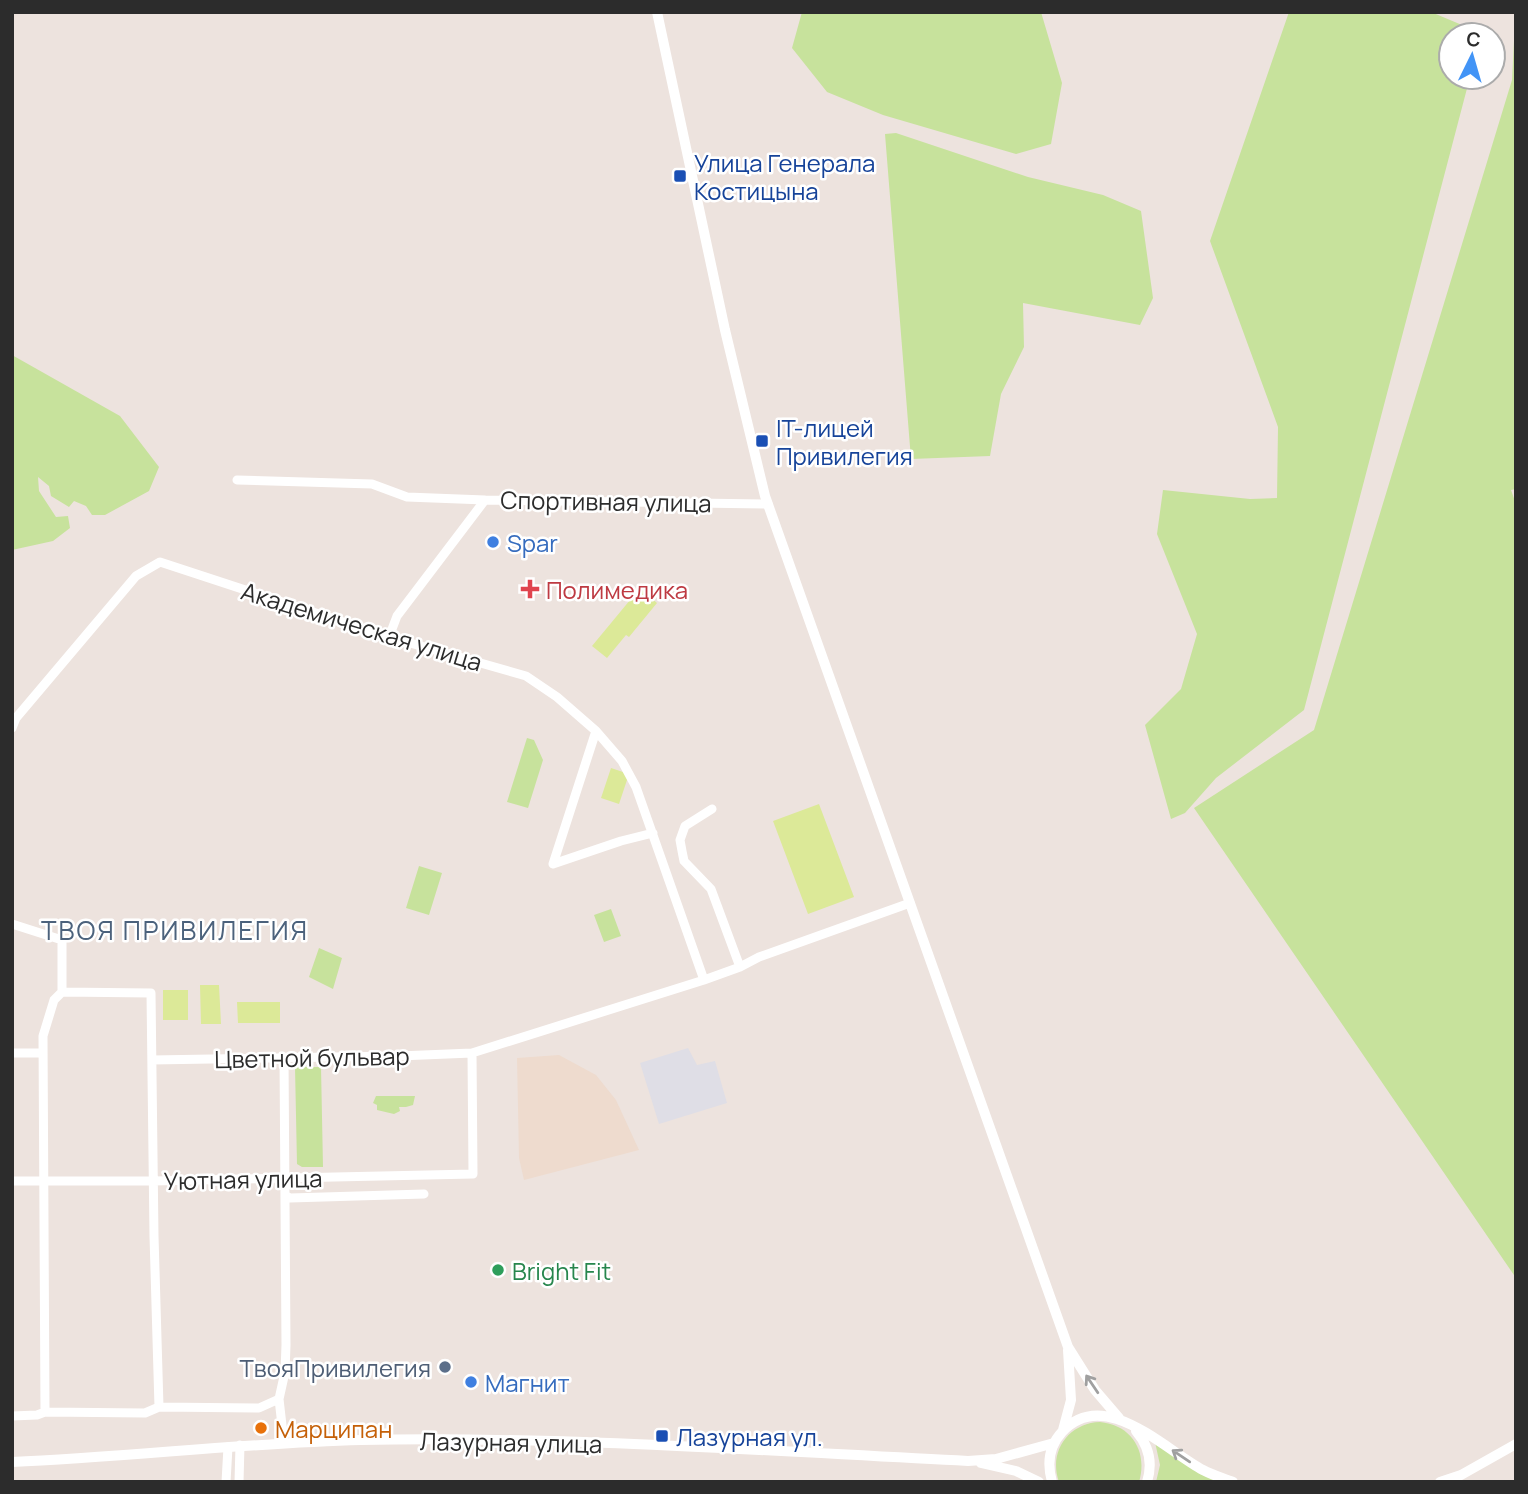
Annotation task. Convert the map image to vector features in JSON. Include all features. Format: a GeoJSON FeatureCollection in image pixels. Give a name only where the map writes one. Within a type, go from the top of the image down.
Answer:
{"type":"FeatureCollection","features":[{"type":"Feature","properties":{"kind":"street"},"geometry":{"type":"LineString","coordinates":[[657,12],[725,330],[768,504],[1068,1347],[1095,1390],[1119,1419]]}},
{"type":"Feature","properties":{"kind":"street"},"geometry":{"type":"LineString","coordinates":[[237,480],[372,484],[407,497],[485,500]]}},
{"type":"Feature","properties":{"kind":"street","name":"Спортивная улица"},"geometry":{"type":"LineString","coordinates":[[389,637],[397,617],[485,500],[768,504]]}},
{"type":"Feature","properties":{"kind":"street","name":"Академическая улица"},"geometry":{"type":"LineString","coordinates":[[12,728],[16,718],[136,576],[160,562],[389,637],[526,676],[557,697],[596,731],[622,761],[636,787],[704,980]]}},
{"type":"Feature","properties":{"kind":"street"},"geometry":{"type":"LineString","coordinates":[[596,731],[553,864],[621,841],[653,834]]}},
{"type":"Feature","properties":{"kind":"street"},"geometry":{"type":"LineString","coordinates":[[712,809],[685,826],[680,840],[684,861],[711,889],[740,967]]}},
{"type":"Feature","properties":{"kind":"street","name":"Цветной бульвар"},"geometry":{"type":"LineString","coordinates":[[152,1059],[399,1056],[472,1052],[704,980],[759,957],[910,903]]}},
{"type":"Feature","properties":{"kind":"street"},"geometry":{"type":"LineString","coordinates":[[12,924],[62,940],[62,992],[54,1000],[43,1036],[45,1412]]}},
{"type":"Feature","properties":{"kind":"street"},"geometry":{"type":"LineString","coordinates":[[62,992],[151,993],[159,1407]]}},
{"type":"Feature","properties":{"kind":"street","name":"Уютная улица"},"geometry":{"type":"LineString","coordinates":[[12,1181],[153,1181],[473,1174],[472,1052]]}},
{"type":"Feature","properties":{"kind":"street"},"geometry":{"type":"LineString","coordinates":[[12,1053],[43,1053]]}},
{"type":"Feature","properties":{"kind":"street"},"geometry":{"type":"LineString","coordinates":[[284,1443],[279,1399],[285,1372],[286,1345],[285,1057]]}},
{"type":"Feature","properties":{"kind":"street"},"geometry":{"type":"LineString","coordinates":[[285,1195],[290,1198],[424,1194]]}},
{"type":"Feature","properties":{"kind":"street"},"geometry":{"type":"LineString","coordinates":[[1063,1430],[1071,1400],[1068,1347]]}},
{"type":"Feature","properties":{"kind":"street"},"geometry":{"type":"LineString","coordinates":[[12,1416],[45,1412],[145,1413],[159,1407],[259,1408],[279,1399]]}},
{"type":"Feature","properties":{"kind":"street"},"geometry":{"type":"LineString","coordinates":[[1052,1482],[1049,1466],[1054,1443],[1063,1430],[1075,1421],[1104,1415],[1119,1419],[1156,1439],[1204,1471],[1233,1482]]}},
{"type":"Feature","properties":{"kind":"street"},"geometry":{"type":"LineString","coordinates":[[1132,1426],[1149,1453],[1147,1482]]}},
{"type":"Feature","properties":{"kind":"street","name":"Лазурная улица"},"geometry":{"type":"LineString","coordinates":[[12,1462],[240,1445],[385,1440],[529,1440],[968,1461]]}},
{"type":"Feature","properties":{"kind":"street"},"geometry":{"type":"LineString","coordinates":[[968,1461],[996,1459],[1054,1443]]}},
{"type":"Feature","properties":{"kind":"street"},"geometry":{"type":"LineString","coordinates":[[1440,1482],[1461,1475],[1516,1444]]}},
{"type":"Feature","properties":{"kind":"street"},"geometry":{"type":"LineString","coordinates":[[239,1482],[240,1445]]}},
{"type":"Feature","properties":{"kind":"street"},"geometry":{"type":"LineString","coordinates":[[226,1482],[228,1447]]}},
{"type":"Feature","properties":{"kind":"street"},"geometry":{"type":"LineString","coordinates":[[968,1461],[1016,1471],[1039,1482]]}},
{"type":"Feature","properties":{"kind":"shaded area"},"geometry":{"type":"Polygon","coordinates":[[[688,1048],[697,1065],[715,1061],[727,1103],[659,1124],[640,1063],[688,1048]]]}},
{"type":"Feature","properties":{"kind":"shaded area"},"geometry":{"type":"Polygon","coordinates":[[[559,1055],[596,1075],[616,1100],[639,1150],[524,1180],[519,1158],[517,1058],[559,1055]]]}},
{"type":"Feature","properties":{"kind":"green space"},"geometry":{"type":"Polygon","coordinates":[[[802,12],[1041,12],[1062,83],[1051,144],[1016,154],[883,115],[827,92],[792,48],[802,12]]]}},
{"type":"Feature","properties":{"kind":"green space"},"geometry":{"type":"Polygon","coordinates":[[[1289,12],[1431,12],[1452,21],[1437,21],[1437,91],[1466,91],[1304,710],[1216,778],[1185,813],[1171,819],[1145,725],[1181,689],[1197,634],[1157,534],[1163,490],[1250,499],[1277,498],[1278,427],[1210,241],[1289,12]]]}},
{"type":"Feature","properties":{"kind":"green space"},"geometry":{"type":"Polygon","coordinates":[[[1515,21],[1516,489],[1511,490],[1516,504],[1516,1278],[1194,808],[1314,730],[1512,80],[1515,21]]]}},
{"type":"Feature","properties":{"kind":"green space"},"geometry":{"type":"Polygon","coordinates":[[[896,133],[1028,177],[1103,195],[1141,211],[1153,298],[1140,325],[1023,303],[1024,347],[1001,394],[990,456],[911,459],[885,134],[896,133]]]}},
{"type":"Feature","properties":{"kind":"green space"},"geometry":{"type":"Polygon","coordinates":[[[12,355],[120,416],[159,467],[149,491],[105,515],[92,515],[86,506],[74,501],[69,507],[51,496],[49,486],[38,477],[39,491],[56,517],[68,516],[70,528],[53,541],[12,550],[12,355]]]}},
{"type":"Feature","properties":{"kind":"green space"},"geometry":{"type":"Polygon","coordinates":[[[640,588],[657,603],[629,637],[626,635],[607,658],[592,646],[640,588]]]}},
{"type":"Feature","properties":{"kind":"green space"},"geometry":{"type":"Polygon","coordinates":[[[527,738],[534,740],[543,760],[528,808],[507,802],[527,738]]]}},
{"type":"Feature","properties":{"kind":"green space"},"geometry":{"type":"Polygon","coordinates":[[[611,768],[629,774],[619,804],[601,798],[611,768]]]}},
{"type":"Feature","properties":{"kind":"green space"},"geometry":{"type":"Polygon","coordinates":[[[819,804],[854,897],[808,914],[773,821],[819,804]]]}},
{"type":"Feature","properties":{"kind":"green space"},"geometry":{"type":"Polygon","coordinates":[[[419,866],[442,873],[429,915],[406,908],[419,866]]]}},
{"type":"Feature","properties":{"kind":"green space"},"geometry":{"type":"Polygon","coordinates":[[[611,909],[621,936],[604,942],[594,915],[611,909]]]}},
{"type":"Feature","properties":{"kind":"green space"},"geometry":{"type":"Polygon","coordinates":[[[319,948],[342,958],[333,989],[309,977],[319,948]]]}},
{"type":"Feature","properties":{"kind":"green space"},"geometry":{"type":"Polygon","coordinates":[[[200,985],[219,985],[221,1024],[201,1024],[200,985]]]}},
{"type":"Feature","properties":{"kind":"green space"},"geometry":{"type":"Polygon","coordinates":[[[163,990],[188,990],[188,1020],[163,1020],[163,990]]]}},
{"type":"Feature","properties":{"kind":"green space"},"geometry":{"type":"Polygon","coordinates":[[[237,1002],[280,1002],[280,1023],[238,1023],[237,1002]]]}},
{"type":"Feature","properties":{"kind":"green space"},"geometry":{"type":"Polygon","coordinates":[[[295,1067],[321,1067],[323,1167],[302,1167],[297,1164],[295,1067]]]}},
{"type":"Feature","properties":{"kind":"green space"},"geometry":{"type":"Polygon","coordinates":[[[376,1096],[415,1096],[413,1105],[399,1107],[400,1111],[394,1114],[377,1110],[377,1105],[373,1103],[376,1096]]]}},
{"type":"Feature","properties":{"kind":"green space"},"geometry":{"type":"Polygon","coordinates":[[[1100,1422],[1121,1428],[1135,1442],[1141,1460],[1139,1482],[1059,1482],[1056,1460],[1064,1441],[1079,1427],[1100,1422]]]}},
{"type":"Feature","properties":{"kind":"green space"},"geometry":{"type":"Polygon","coordinates":[[[1155,1442],[1223,1482],[1156,1482],[1160,1465],[1155,1442]]]}},
{"type":"Feature","properties":{"kind":"place","name":"Улица Генерала Костицына"},"geometry":{"type":"Point","coordinates":[680,176]}},
{"type":"Feature","properties":{"kind":"place","name":"IT-лицей Привилегия"},"geometry":{"type":"Point","coordinates":[762,441]}},
{"type":"Feature","properties":{"kind":"place","name":"Spar"},"geometry":{"type":"Point","coordinates":[493,542]}},
{"type":"Feature","properties":{"kind":"place","name":"Полимедика"},"geometry":{"type":"Point","coordinates":[530,589]}},
{"type":"Feature","properties":{"kind":"place","name":"Bright Fit"},"geometry":{"type":"Point","coordinates":[498,1270]}},
{"type":"Feature","properties":{"kind":"place","name":"ТвояПривилегия"},"geometry":{"type":"Point","coordinates":[445,1367]}},
{"type":"Feature","properties":{"kind":"place","name":"Магнит"},"geometry":{"type":"Point","coordinates":[471,1382]}},
{"type":"Feature","properties":{"kind":"place","name":"Марципан"},"geometry":{"type":"Point","coordinates":[261,1428]}},
{"type":"Feature","properties":{"kind":"place","name":"Лазурная ул."},"geometry":{"type":"Point","coordinates":[662,1436]}},
{"type":"Feature","properties":{"kind":"district","name":"ТВОЯ ПРИВИЛЕГИЯ"},"geometry":{"type":"Point","coordinates":[175,930]}}]}
